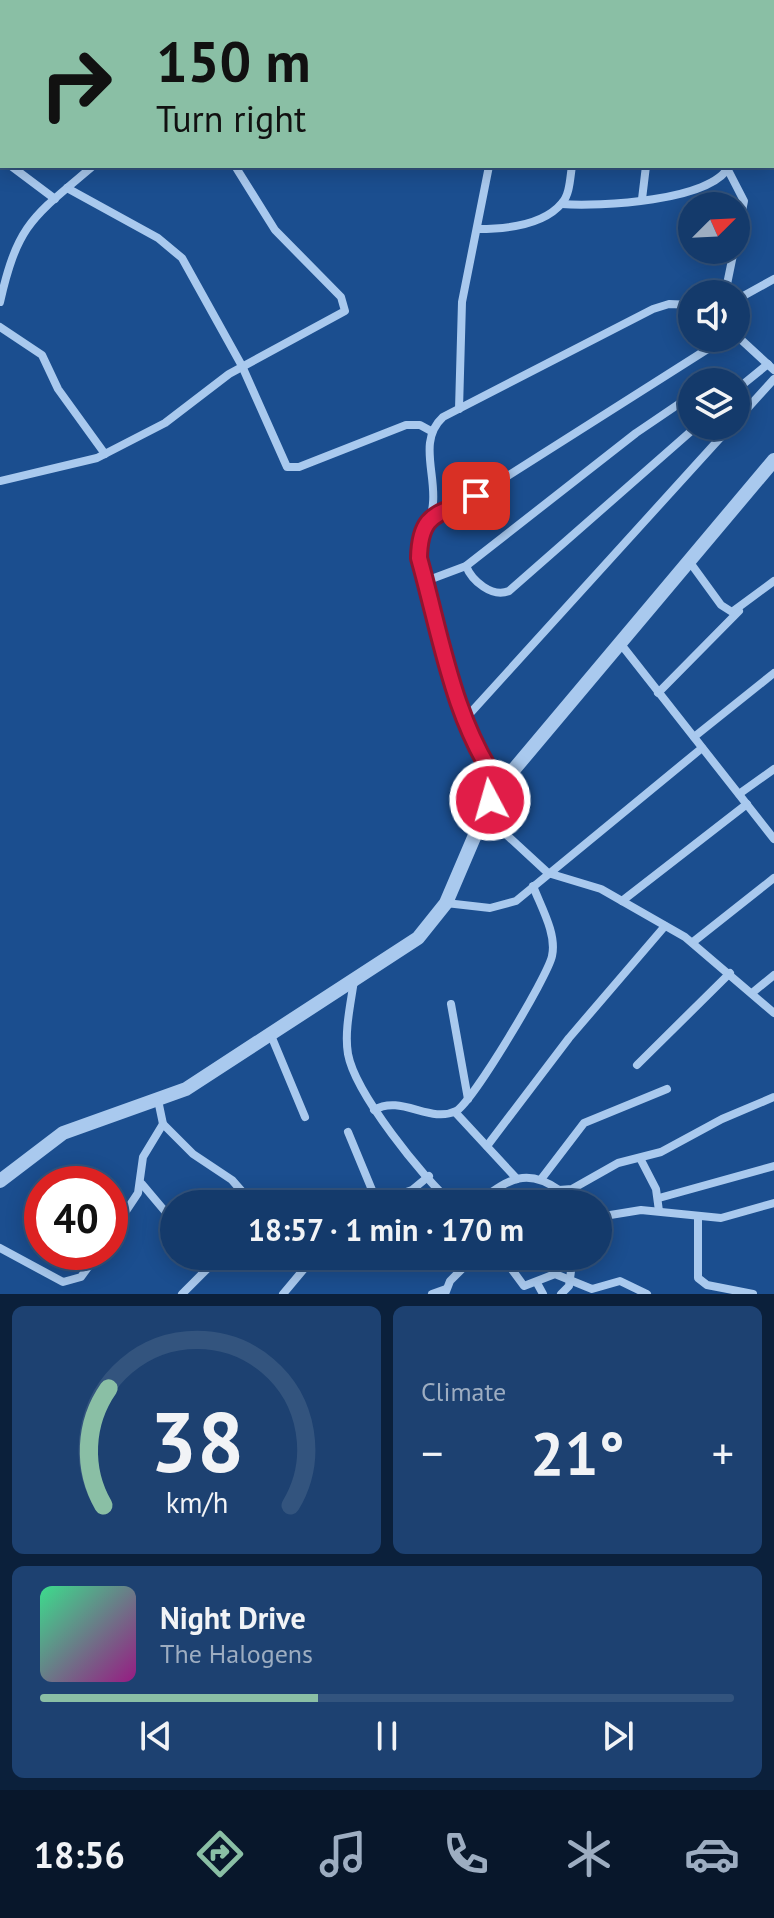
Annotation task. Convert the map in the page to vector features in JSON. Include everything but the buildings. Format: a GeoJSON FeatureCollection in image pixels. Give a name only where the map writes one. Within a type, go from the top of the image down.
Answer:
{"type":"FeatureCollection","features":[{"type":"Feature","properties":{"kind":"street"},"geometry":{"type":"LineString","coordinates":[[14,168],[55,199]]}},
{"type":"Feature","properties":{"kind":"street"},"geometry":{"type":"LineString","coordinates":[[0,302],[3,276],[17,241],[30,221],[91,168]]}},
{"type":"Feature","properties":{"kind":"street"},"geometry":{"type":"LineString","coordinates":[[0,481],[77,464],[105,454],[165,423],[242,366],[342,315],[346,307],[341,297],[275,230],[236,168]]}},
{"type":"Feature","properties":{"kind":"street"},"geometry":{"type":"LineString","coordinates":[[459,409],[462,302],[489,168]]}},
{"type":"Feature","properties":{"kind":"street"},"geometry":{"type":"LineString","coordinates":[[562,204],[571,168]]}},
{"type":"Feature","properties":{"kind":"street"},"geometry":{"type":"LineString","coordinates":[[642,199],[646,168]]}},
{"type":"Feature","properties":{"kind":"street"},"geometry":{"type":"LineString","coordinates":[[478,229],[513,229],[562,204],[602,206],[702,188],[722,177],[729,168],[740,192]]}},
{"type":"Feature","properties":{"kind":"street"},"geometry":{"type":"LineString","coordinates":[[67,188],[158,238],[182,258],[242,366],[287,467],[299,467],[406,425],[420,425],[431,431]]}},
{"type":"Feature","properties":{"kind":"street"},"geometry":{"type":"LineString","coordinates":[[750,292],[774,279]]}},
{"type":"Feature","properties":{"kind":"street"},"geometry":{"type":"LineString","coordinates":[[500,786],[479,757],[464,720],[426,581],[420,545],[432,515],[431,431],[443,417],[653,309],[678,304]]}},
{"type":"Feature","properties":{"kind":"street"},"geometry":{"type":"LineString","coordinates":[[0,327],[42,355],[58,389],[105,454]]}},
{"type":"Feature","properties":{"kind":"street"},"geometry":{"type":"LineString","coordinates":[[750,347],[772,367],[750,381]]}},
{"type":"Feature","properties":{"kind":"street"},"geometry":{"type":"LineString","coordinates":[[432,515],[476,496],[703,352]]}},
{"type":"Feature","properties":{"kind":"street"},"geometry":{"type":"LineString","coordinates":[[750,406],[774,379]]}},
{"type":"Feature","properties":{"kind":"street"},"geometry":{"type":"LineString","coordinates":[[426,581],[466,566],[636,433],[678,404]]}},
{"type":"Feature","properties":{"kind":"street"},"geometry":{"type":"LineString","coordinates":[[466,566],[473,578],[494,593],[509,591],[681,440]]}},
{"type":"Feature","properties":{"kind":"street"},"geometry":{"type":"LineString","coordinates":[[464,720],[718,440]]}},
{"type":"Feature","properties":{"kind":"street"},"geometry":{"type":"LineString","coordinates":[[0,1181],[63,1133],[158,1100],[203,1079],[270,1032],[418,938],[446,903],[484,814],[500,786],[774,460]]}},
{"type":"Feature","properties":{"kind":"street"},"geometry":{"type":"LineString","coordinates":[[689,561],[721,605],[732,612],[739,610]]}},
{"type":"Feature","properties":{"kind":"street"},"geometry":{"type":"LineString","coordinates":[[658,693],[739,610],[774,581]]}},
{"type":"Feature","properties":{"kind":"street"},"geometry":{"type":"LineString","coordinates":[[620,643],[774,839]]}},
{"type":"Feature","properties":{"kind":"street"},"geometry":{"type":"LineString","coordinates":[[694,737],[774,673]]}},
{"type":"Feature","properties":{"kind":"street"},"geometry":{"type":"LineString","coordinates":[[446,903],[502,907],[533,886],[702,748]]}},
{"type":"Feature","properties":{"kind":"street"},"geometry":{"type":"LineString","coordinates":[[739,794],[774,769]]}},
{"type":"Feature","properties":{"kind":"street"},"geometry":{"type":"LineString","coordinates":[[622,901],[747,804]]}},
{"type":"Feature","properties":{"kind":"street"},"geometry":{"type":"LineString","coordinates":[[484,814],[548,873],[601,889],[693,942],[774,1013]]}},
{"type":"Feature","properties":{"kind":"street"},"geometry":{"type":"LineString","coordinates":[[693,942],[774,878]]}},
{"type":"Feature","properties":{"kind":"street"},"geometry":{"type":"LineString","coordinates":[[374,1110],[388,1103],[439,1113],[455,1112],[468,1099],[496,1059],[552,959],[551,937],[533,886]]}},
{"type":"Feature","properties":{"kind":"street"},"geometry":{"type":"LineString","coordinates":[[487,1146],[569,1038],[665,926]]}},
{"type":"Feature","properties":{"kind":"street"},"geometry":{"type":"LineString","coordinates":[[637,1065],[730,973]]}},
{"type":"Feature","properties":{"kind":"street"},"geometry":{"type":"LineString","coordinates":[[752,993],[774,975]]}},
{"type":"Feature","properties":{"kind":"street"},"geometry":{"type":"LineString","coordinates":[[354,979],[348,1054],[374,1110],[441,1190]]}},
{"type":"Feature","properties":{"kind":"street"},"geometry":{"type":"LineString","coordinates":[[451,1004],[468,1099]]}},
{"type":"Feature","properties":{"kind":"street"},"geometry":{"type":"LineString","coordinates":[[270,1032],[305,1117]]}},
{"type":"Feature","properties":{"kind":"street"},"geometry":{"type":"LineString","coordinates":[[542,1178],[584,1123],[667,1089]]}},
{"type":"Feature","properties":{"kind":"street"},"geometry":{"type":"LineString","coordinates":[[500,1190],[517,1179],[542,1178],[565,1191],[618,1163],[641,1160],[774,1097]]}},
{"type":"Feature","properties":{"kind":"street"},"geometry":{"type":"LineString","coordinates":[[158,1100],[163,1124],[193,1154],[242,1190]]}},
{"type":"Feature","properties":{"kind":"street"},"geometry":{"type":"LineString","coordinates":[[455,1112],[517,1179]]}},
{"type":"Feature","properties":{"kind":"street"},"geometry":{"type":"LineString","coordinates":[[128,1206],[142,1184],[143,1157],[163,1124]]}},
{"type":"Feature","properties":{"kind":"street"},"geometry":{"type":"LineString","coordinates":[[348,1132],[369,1190]]}},
{"type":"Feature","properties":{"kind":"street"},"geometry":{"type":"LineString","coordinates":[[641,1160],[659,1198],[659,1211]]}},
{"type":"Feature","properties":{"kind":"street"},"geometry":{"type":"LineString","coordinates":[[659,1198],[774,1166]]}},
{"type":"Feature","properties":{"kind":"street"},"geometry":{"type":"LineString","coordinates":[[412,1190],[429,1176]]}},
{"type":"Feature","properties":{"kind":"street"},"geometry":{"type":"LineString","coordinates":[[142,1184],[160,1205]]}},
{"type":"Feature","properties":{"kind":"street"},"geometry":{"type":"LineString","coordinates":[[612,1215],[641,1210],[721,1218],[774,1203]]}},
{"type":"Feature","properties":{"kind":"street"},"geometry":{"type":"LineString","coordinates":[[698,1218],[695,1272],[698,1278],[707,1285],[753,1294]]}},
{"type":"Feature","properties":{"kind":"street"},"geometry":{"type":"LineString","coordinates":[[0,1248],[24,1261]]}},
{"type":"Feature","properties":{"kind":"street"},"geometry":{"type":"LineString","coordinates":[[41,1270],[63,1282],[81,1277],[86,1270]]}},
{"type":"Feature","properties":{"kind":"street"},"geometry":{"type":"LineString","coordinates":[[182,1294],[204,1270]]}},
{"type":"Feature","properties":{"kind":"street"},"geometry":{"type":"LineString","coordinates":[[283,1294],[303,1270]]}},
{"type":"Feature","properties":{"kind":"street"},"geometry":{"type":"LineString","coordinates":[[432,1294],[445,1292],[463,1270]]}},
{"type":"Feature","properties":{"kind":"street"},"geometry":{"type":"LineString","coordinates":[[512,1270],[524,1286],[555,1274],[592,1289],[620,1281],[647,1294]]}},
{"type":"Feature","properties":{"kind":"street"},"geometry":{"type":"LineString","coordinates":[[561,1294],[570,1279],[571,1270]]}},
{"type":"Feature","properties":{"kind":"street"},"geometry":{"type":"LineString","coordinates":[[537,1283],[542,1294]]}},
{"type":"Feature","properties":{"kind":"route"},"geometry":{"type":"LineString","coordinates":[[476,496],[432,515],[423,531],[419,558],[464,720],[479,757],[500,786],[490,800]]}}]}
